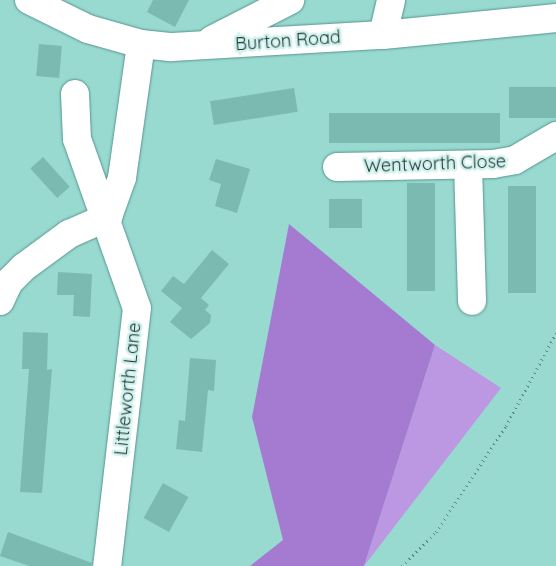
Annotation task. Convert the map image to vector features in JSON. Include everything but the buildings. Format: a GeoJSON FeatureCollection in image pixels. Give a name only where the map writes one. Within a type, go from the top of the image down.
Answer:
{"type":"FeatureCollection","features":[{"type":"Feature","properties":{"kind":"street","name":"Burton Road"},"geometry":{"type":"LineString","coordinates":[[29,0],[88,28],[142,44],[197,47],[383,34],[556,18]]}},
{"type":"Feature","properties":{"kind":"street"},"geometry":{"type":"LineString","coordinates":[[197,47],[290,0]]}},
{"type":"Feature","properties":{"kind":"street"},"geometry":{"type":"LineString","coordinates":[[383,34],[391,0]]}},
{"type":"Feature","properties":{"kind":"street"},"geometry":{"type":"LineString","coordinates":[[0,301],[9,282],[24,267],[69,234],[108,217],[122,178],[142,44]]}},
{"type":"Feature","properties":{"kind":"street","name":"Littleworth Lane"},"geometry":{"type":"LineString","coordinates":[[75,94],[77,138],[108,217],[137,308],[108,566]]}},
{"type":"Feature","properties":{"kind":"street","name":"Wentworth Close"},"geometry":{"type":"LineString","coordinates":[[337,168],[468,166],[515,160],[556,136]]}},
{"type":"Feature","properties":{"kind":"street"},"geometry":{"type":"LineString","coordinates":[[468,166],[472,301]]}},
{"type":"Feature","properties":{"kind":"path"},"geometry":{"type":"LineString","coordinates":[[402,566],[446,516],[506,426],[556,334]]}},
{"type":"Feature","properties":{"kind":"shaded area"},"geometry":{"type":"Polygon","coordinates":[[[289,224],[435,345],[364,566],[250,566],[283,540],[252,417],[289,224]]]}},
{"type":"Feature","properties":{"kind":"shaded area"},"geometry":{"type":"Polygon","coordinates":[[[435,345],[501,388],[364,566],[435,345]]]}}]}
